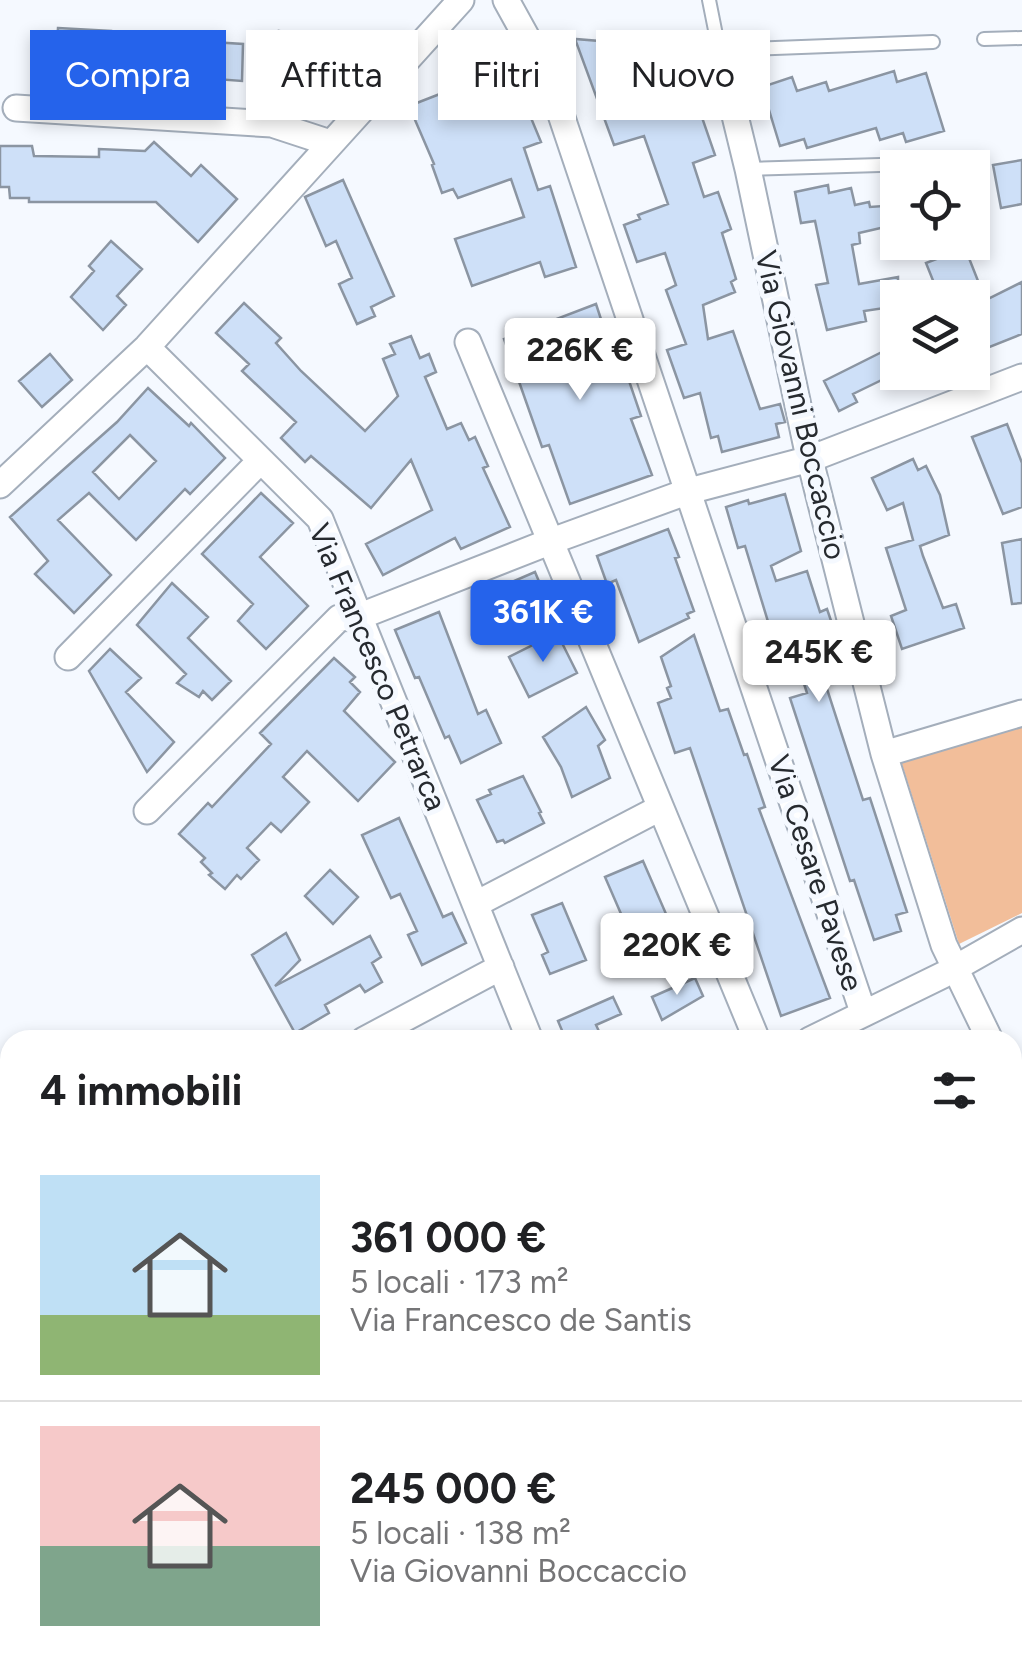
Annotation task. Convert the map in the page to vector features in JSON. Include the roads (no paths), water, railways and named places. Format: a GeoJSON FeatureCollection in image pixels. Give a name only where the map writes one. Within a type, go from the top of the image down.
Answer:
{"type":"FeatureCollection","features":[{"type":"Feature","properties":{"kind":"street"},"geometry":{"type":"LineString","coordinates":[[0,485],[147,347],[461,0]]}},
{"type":"Feature","properties":{"kind":"street","name":"Via Cesare Pavese"},"geometry":{"type":"LineString","coordinates":[[506,0],[548,76],[863,1012]]}},
{"type":"Feature","properties":{"kind":"street"},"geometry":{"type":"LineString","coordinates":[[16,108],[272,124],[330,143]]}},
{"type":"Feature","properties":{"kind":"street","name":"Via Giovanni Boccaccio"},"geometry":{"type":"LineString","coordinates":[[736,120],[810,459],[884,754],[932,913],[953,969],[985,1030]]}},
{"type":"Feature","properties":{"kind":"street"},"geometry":{"type":"LineString","coordinates":[[468,342],[754,1030]]}},
{"type":"Feature","properties":{"kind":"street","name":"Via Francesco Petrarca"},"geometry":{"type":"LineString","coordinates":[[147,347],[320,519],[526,1030]]}},
{"type":"Feature","properties":{"kind":"street"},"geometry":{"type":"LineString","coordinates":[[148,811],[339,618],[358,617],[689,491],[810,459],[1022,376]]}},
{"type":"Feature","properties":{"kind":"street"},"geometry":{"type":"LineString","coordinates":[[68,657],[260,460]]}},
{"type":"Feature","properties":{"kind":"street"},"geometry":{"type":"LineString","coordinates":[[884,754],[1022,713]]}},
{"type":"Feature","properties":{"kind":"street"},"geometry":{"type":"LineString","coordinates":[[476,904],[660,808]]}},
{"type":"Feature","properties":{"kind":"street"},"geometry":{"type":"LineString","coordinates":[[829,1030],[1022,930]]}},
{"type":"Feature","properties":{"kind":"street"},"geometry":{"type":"LineString","coordinates":[[383,1030],[501,967]]}},
{"type":"Feature","properties":{"kind":"lane"},"geometry":{"type":"LineString","coordinates":[[709,0],[714,30]]}},
{"type":"Feature","properties":{"kind":"lane"},"geometry":{"type":"LineString","coordinates":[[984,39],[1022,38]]}},
{"type":"Feature","properties":{"kind":"lane"},"geometry":{"type":"LineString","coordinates":[[770,48],[933,42]]}},
{"type":"Feature","properties":{"kind":"lane"},"geometry":{"type":"LineString","coordinates":[[748,168],[880,165]]}}]}
